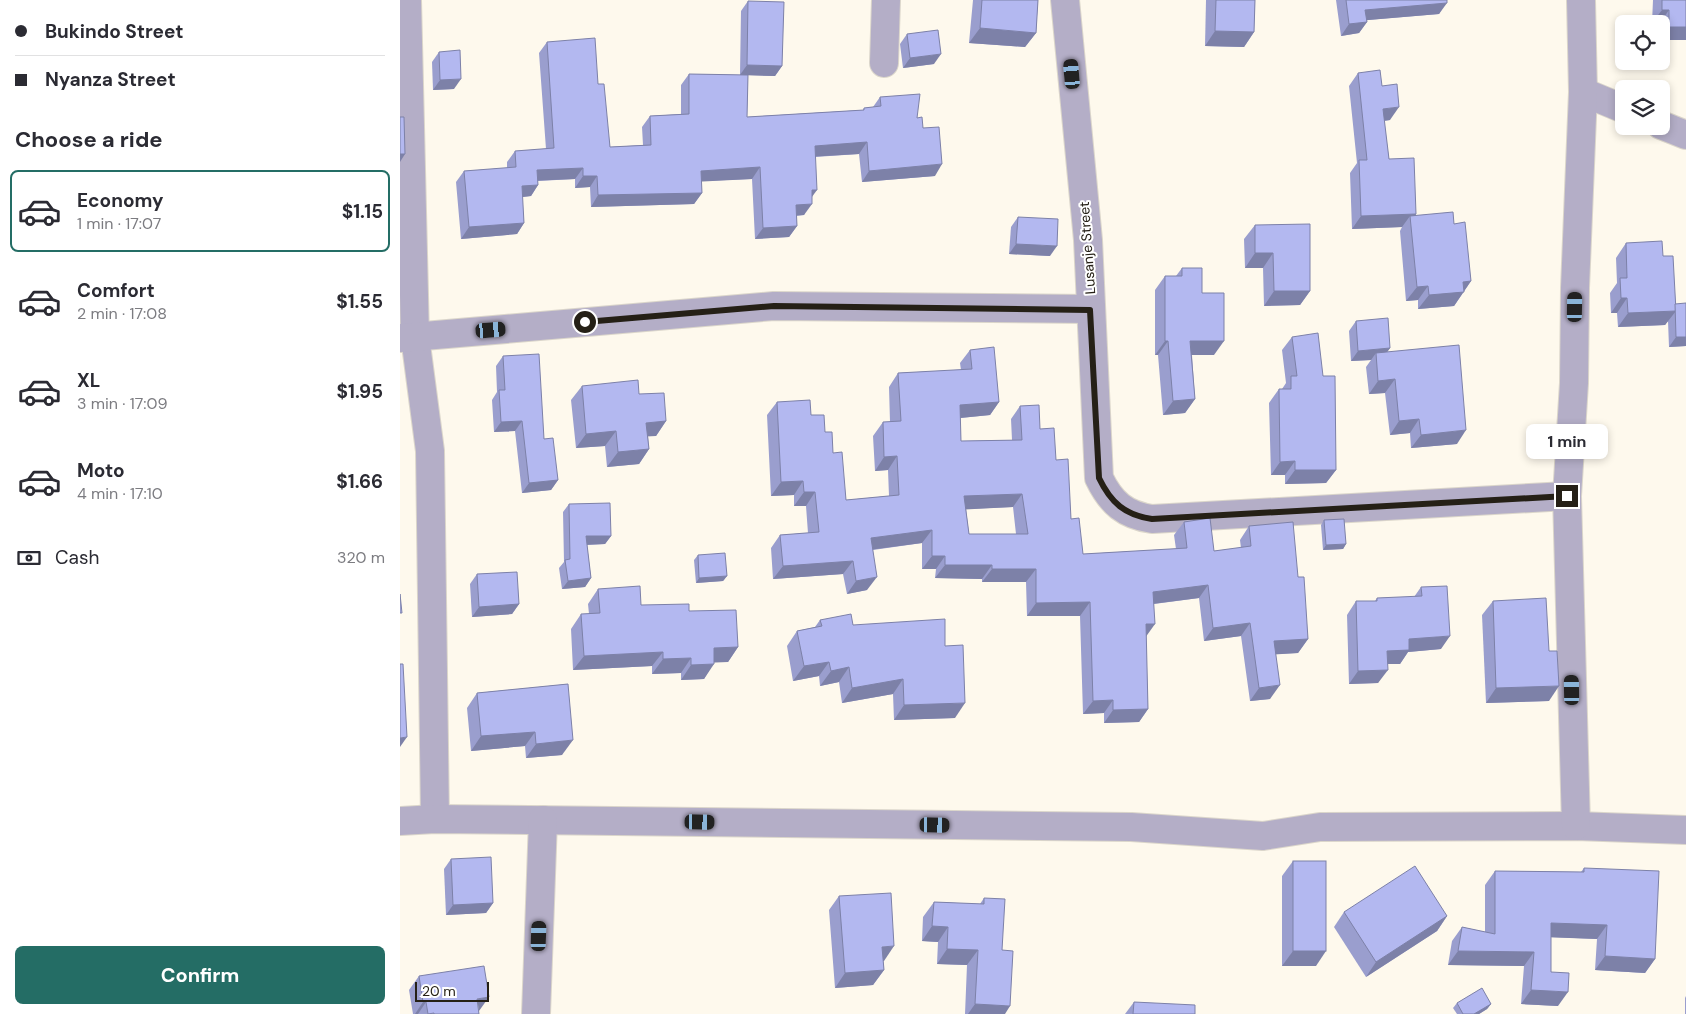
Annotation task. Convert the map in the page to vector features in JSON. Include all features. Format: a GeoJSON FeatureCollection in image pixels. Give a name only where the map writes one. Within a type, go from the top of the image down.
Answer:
{"type":"FeatureCollection","features":[{"type":"Feature","properties":{"kind":"street"},"geometry":{"type":"LineString","coordinates":[[407,0],[408,338],[430,451],[434,819]]}},
{"type":"Feature","properties":{"kind":"street"},"geometry":{"type":"LineString","coordinates":[[884,63],[886,0]]}},
{"type":"Feature","properties":{"kind":"street","name":"Lusanje Street"},"geometry":{"type":"LineString","coordinates":[[1065,0],[1088,240],[1097,460],[1099,478],[1106,495],[1119,508],[1135,516],[1152,519],[1567,496]]}},
{"type":"Feature","properties":{"kind":"street"},"geometry":{"type":"LineString","coordinates":[[1576,826],[1567,496],[1574,383],[1583,92],[1581,0]]}},
{"type":"Feature","properties":{"kind":"street"},"geometry":{"type":"LineString","coordinates":[[1583,92],[1615,105]]}},
{"type":"Feature","properties":{"kind":"street"},"geometry":{"type":"LineString","coordinates":[[1670,129],[1686,135]]}},
{"type":"Feature","properties":{"kind":"street"},"geometry":{"type":"LineString","coordinates":[[408,338],[774,306],[1090,310]]}},
{"type":"Feature","properties":{"kind":"street"},"geometry":{"type":"LineString","coordinates":[[400,821],[434,819],[1131,827],[1263,836],[1320,827],[1576,826],[1686,830]]}},
{"type":"Feature","properties":{"kind":"street"},"geometry":{"type":"LineString","coordinates":[[536,1014],[543,820]]}},
{"type":"Feature","properties":{"kind":"building"},"geometry":{"type":"Polygon","coordinates":[[[982,0],[1038,0],[1036,33],[980,28],[982,0]]]}},
{"type":"Feature","properties":{"kind":"building"},"geometry":{"type":"Polygon","coordinates":[[[1216,0],[1255,0],[1254,32],[1215,31],[1216,0]]]}},
{"type":"Feature","properties":{"kind":"building"},"geometry":{"type":"Polygon","coordinates":[[[1346,0],[1447,0],[1447,3],[1365,10],[1367,22],[1349,24],[1346,0]]]}},
{"type":"Feature","properties":{"kind":"building"},"geometry":{"type":"Polygon","coordinates":[[[1662,0],[1686,0],[1686,27],[1670,27],[1669,10],[1662,10],[1662,0]]]}},
{"type":"Feature","properties":{"kind":"building"},"geometry":{"type":"Polygon","coordinates":[[[748,1],[784,2],[782,66],[747,65],[748,1]]]}},
{"type":"Feature","properties":{"kind":"building"},"geometry":{"type":"Polygon","coordinates":[[[938,30],[941,54],[910,58],[907,34],[938,30]]]}},
{"type":"Feature","properties":{"kind":"building"},"geometry":{"type":"Polygon","coordinates":[[[595,38],[598,84],[604,84],[610,147],[651,145],[650,116],[689,114],[689,74],[748,75],[747,117],[864,110],[864,108],[881,106],[880,97],[920,94],[917,118],[922,117],[923,128],[939,127],[942,164],[869,171],[867,142],[815,146],[817,190],[812,190],[812,204],[796,205],[797,226],[763,228],[760,167],[701,171],[702,193],[598,195],[597,176],[583,176],[583,168],[537,170],[538,185],[522,186],[524,223],[469,227],[464,171],[516,167],[515,151],[554,148],[547,42],[595,38]]]}},
{"type":"Feature","properties":{"kind":"building"},"geometry":{"type":"Polygon","coordinates":[[[460,50],[461,79],[440,80],[439,52],[460,50]]]}},
{"type":"Feature","properties":{"kind":"building"},"geometry":{"type":"Polygon","coordinates":[[[1380,70],[1382,86],[1397,84],[1399,107],[1383,109],[1389,159],[1414,158],[1416,214],[1361,216],[1359,160],[1367,160],[1358,73],[1380,70]]]}},
{"type":"Feature","properties":{"kind":"building"},"geometry":{"type":"Polygon","coordinates":[[[400,117],[404,117],[405,154],[400,154],[400,117]]]}},
{"type":"Feature","properties":{"kind":"building"},"geometry":{"type":"Polygon","coordinates":[[[1453,212],[1454,224],[1465,222],[1471,281],[1463,282],[1464,292],[1429,295],[1428,286],[1417,287],[1410,216],[1453,212]]]}},
{"type":"Feature","properties":{"kind":"building"},"geometry":{"type":"Polygon","coordinates":[[[1018,217],[1058,219],[1057,246],[1016,244],[1018,217]]]}},
{"type":"Feature","properties":{"kind":"building"},"geometry":{"type":"Polygon","coordinates":[[[1310,224],[1310,291],[1274,291],[1273,253],[1255,253],[1255,225],[1310,224]]]}},
{"type":"Feature","properties":{"kind":"building"},"geometry":{"type":"Polygon","coordinates":[[[1662,241],[1663,256],[1673,256],[1676,311],[1628,313],[1627,298],[1621,298],[1620,278],[1627,278],[1626,243],[1662,241]]]}},
{"type":"Feature","properties":{"kind":"building"},"geometry":{"type":"Polygon","coordinates":[[[1182,268],[1202,268],[1202,293],[1224,293],[1224,341],[1190,341],[1195,399],[1173,401],[1168,341],[1165,341],[1165,276],[1182,276],[1182,268]]]}},
{"type":"Feature","properties":{"kind":"building"},"geometry":{"type":"Polygon","coordinates":[[[1686,303],[1686,337],[1676,337],[1675,304],[1686,303]]]}},
{"type":"Feature","properties":{"kind":"building"},"geometry":{"type":"Polygon","coordinates":[[[1388,318],[1390,348],[1358,351],[1356,321],[1388,318]]]}},
{"type":"Feature","properties":{"kind":"building"},"geometry":{"type":"Polygon","coordinates":[[[1318,333],[1323,376],[1335,376],[1336,470],[1295,470],[1295,461],[1280,462],[1279,389],[1291,389],[1291,376],[1297,376],[1292,337],[1318,333]]]}},
{"type":"Feature","properties":{"kind":"building"},"geometry":{"type":"Polygon","coordinates":[[[1459,345],[1466,430],[1421,435],[1419,419],[1399,421],[1395,379],[1378,381],[1376,353],[1459,345]]]}},
{"type":"Feature","properties":{"kind":"building"},"geometry":{"type":"Polygon","coordinates":[[[994,347],[999,402],[960,405],[961,441],[1022,440],[1020,406],[1039,405],[1040,429],[1054,428],[1056,460],[1068,459],[1071,519],[1079,518],[1083,554],[1187,548],[1184,522],[1210,518],[1214,551],[1251,546],[1249,526],[1293,522],[1298,577],[1304,577],[1308,639],[1274,641],[1280,685],[1259,688],[1250,623],[1213,628],[1208,585],[1153,592],[1155,624],[1146,624],[1148,709],[1113,710],[1113,700],[1093,701],[1090,602],[1036,603],[1036,569],[992,569],[992,565],[945,565],[945,556],[932,556],[932,530],[871,538],[877,577],[856,581],[853,561],[783,566],[780,535],[819,532],[815,492],[804,492],[803,481],[781,482],[777,402],[810,400],[811,415],[824,415],[825,432],[832,432],[833,453],[842,452],[846,500],[899,495],[897,456],[884,457],[883,422],[901,421],[898,373],[972,369],[970,350],[994,347]],[[1022,494],[964,496],[969,534],[1028,534],[1022,494]]]}},
{"type":"Feature","properties":{"kind":"building"},"geometry":{"type":"Polygon","coordinates":[[[539,354],[544,439],[553,438],[558,480],[529,483],[522,421],[501,422],[499,390],[505,390],[503,356],[539,354]]]}},
{"type":"Feature","properties":{"kind":"building"},"geometry":{"type":"Polygon","coordinates":[[[638,380],[639,394],[664,393],[666,421],[646,423],[649,449],[618,452],[616,431],[586,434],[582,386],[638,380]]]}},
{"type":"Feature","properties":{"kind":"building"},"geometry":{"type":"Polygon","coordinates":[[[610,503],[611,536],[586,536],[591,578],[568,581],[565,560],[570,559],[569,504],[610,503]]]}},
{"type":"Feature","properties":{"kind":"building"},"geometry":{"type":"Polygon","coordinates":[[[1344,519],[1346,544],[1326,545],[1324,520],[1344,519]]]}},
{"type":"Feature","properties":{"kind":"building"},"geometry":{"type":"Polygon","coordinates":[[[725,553],[727,576],[699,578],[698,555],[725,553]]]}},
{"type":"Feature","properties":{"kind":"building"},"geometry":{"type":"Polygon","coordinates":[[[517,572],[519,604],[479,607],[477,574],[517,572]]]}},
{"type":"Feature","properties":{"kind":"building"},"geometry":{"type":"Polygon","coordinates":[[[640,586],[641,605],[689,604],[689,611],[736,610],[738,647],[714,648],[714,664],[691,665],[691,658],[663,659],[663,652],[584,656],[581,614],[600,613],[598,589],[640,586]]]}},
{"type":"Feature","properties":{"kind":"building"},"geometry":{"type":"Polygon","coordinates":[[[1447,586],[1450,636],[1409,639],[1409,650],[1387,651],[1388,670],[1358,671],[1356,601],[1377,601],[1377,598],[1422,596],[1421,587],[1447,586]]]}},
{"type":"Feature","properties":{"kind":"building"},"geometry":{"type":"Polygon","coordinates":[[[400,594],[402,613],[400,613],[400,594]]]}},
{"type":"Feature","properties":{"kind":"building"},"geometry":{"type":"Polygon","coordinates":[[[1546,598],[1549,651],[1557,651],[1559,686],[1496,688],[1493,601],[1546,598]]]}},
{"type":"Feature","properties":{"kind":"building"},"geometry":{"type":"Polygon","coordinates":[[[851,614],[853,625],[945,619],[945,646],[963,645],[965,703],[904,705],[903,679],[852,688],[849,667],[831,671],[829,662],[804,666],[797,631],[822,626],[820,620],[851,614]]]}},
{"type":"Feature","properties":{"kind":"building"},"geometry":{"type":"Polygon","coordinates":[[[400,664],[403,664],[407,737],[400,738],[400,664]]]}},
{"type":"Feature","properties":{"kind":"building"},"geometry":{"type":"Polygon","coordinates":[[[568,684],[573,740],[536,744],[535,732],[481,736],[477,693],[568,684]]]}},
{"type":"Feature","properties":{"kind":"building"},"geometry":{"type":"Polygon","coordinates":[[[491,857],[493,903],[453,905],[451,859],[491,857]]]}},
{"type":"Feature","properties":{"kind":"building"},"geometry":{"type":"Polygon","coordinates":[[[1293,861],[1326,861],[1326,951],[1293,951],[1293,861]]]}},
{"type":"Feature","properties":{"kind":"building"},"geometry":{"type":"Polygon","coordinates":[[[1415,866],[1447,916],[1376,962],[1344,912],[1415,866]]]}},
{"type":"Feature","properties":{"kind":"building"},"geometry":{"type":"Polygon","coordinates":[[[1584,868],[1659,871],[1655,959],[1605,956],[1607,925],[1551,923],[1551,972],[1569,973],[1568,992],[1531,990],[1534,952],[1458,951],[1462,927],[1495,934],[1495,871],[1584,872],[1584,868]]]}},
{"type":"Feature","properties":{"kind":"building"},"geometry":{"type":"Polygon","coordinates":[[[891,893],[894,946],[882,947],[884,970],[845,973],[839,896],[891,893]]]}},
{"type":"Feature","properties":{"kind":"building"},"geometry":{"type":"Polygon","coordinates":[[[984,898],[1005,899],[1002,950],[1013,951],[1010,1006],[975,1004],[978,950],[947,949],[948,927],[932,926],[934,902],[984,904],[984,898]]]}},
{"type":"Feature","properties":{"kind":"building"},"geometry":{"type":"Polygon","coordinates":[[[484,966],[489,997],[477,999],[479,1014],[428,1014],[426,1002],[423,1002],[419,976],[484,966]]]}},
{"type":"Feature","properties":{"kind":"building"},"geometry":{"type":"Polygon","coordinates":[[[1482,988],[1491,1004],[1474,1014],[1463,1014],[1457,1003],[1482,988]]]}},
{"type":"Feature","properties":{"kind":"building"},"geometry":{"type":"Polygon","coordinates":[[[1134,1002],[1195,1005],[1195,1014],[1133,1014],[1134,1002]]]}},
{"type":"Feature","properties":{"kind":"route"},"geometry":{"type":"LineString","coordinates":[[585,322],[774,306],[1090,310],[1099,478],[1106,495],[1119,508],[1135,516],[1152,519],[1567,496]]}}]}
